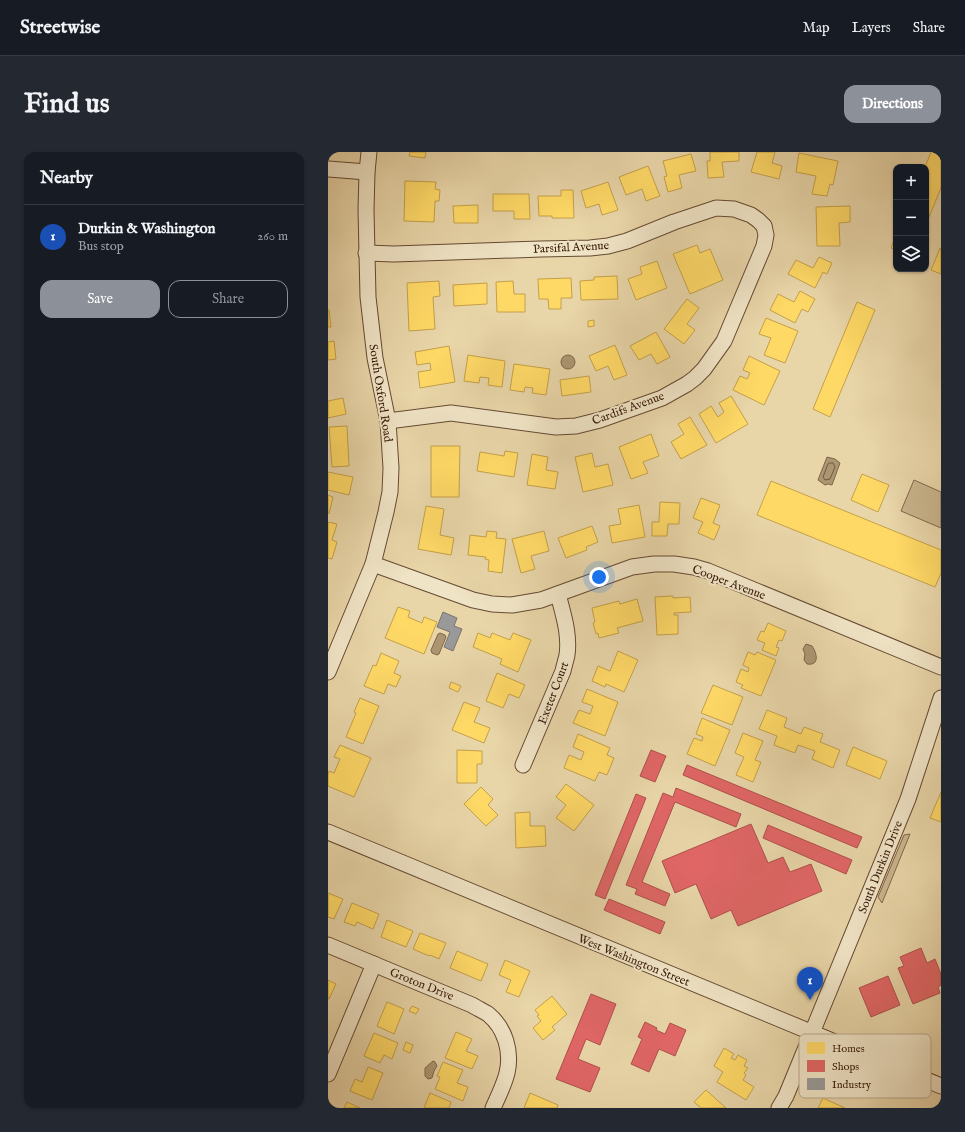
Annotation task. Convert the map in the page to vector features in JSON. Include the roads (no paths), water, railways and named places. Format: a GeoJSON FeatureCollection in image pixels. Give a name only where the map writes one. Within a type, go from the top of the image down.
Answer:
{"type":"FeatureCollection","features":[{"type":"Feature","properties":{"kind":"street","name":"South Oxford Road"},"geometry":{"type":"LineString","coordinates":[[328,672],[373,564],[390,492],[391,468],[388,421],[375,358],[368,297],[366,210],[369,152]]}},
{"type":"Feature","properties":{"kind":"street"},"geometry":{"type":"LineString","coordinates":[[328,169],[367,172]]}},
{"type":"Feature","properties":{"kind":"street","name":"Parsifal Avenue"},"geometry":{"type":"LineString","coordinates":[[366,253],[394,254],[590,248],[608,246],[627,241],[674,222],[716,208],[734,209],[769,224]]}},
{"type":"Feature","properties":{"kind":"street","name":"Cardifs Avenue"},"geometry":{"type":"LineString","coordinates":[[388,421],[451,413],[556,427],[576,426],[600,420],[662,398],[695,378],[704,369],[724,341],[764,246],[769,224]]}},
{"type":"Feature","properties":{"kind":"street","name":"Cooper Avenue"},"geometry":{"type":"LineString","coordinates":[[373,564],[473,600],[492,604],[512,605],[541,600],[632,567],[654,564],[674,564],[694,567],[708,571],[941,667]]}},
{"type":"Feature","properties":{"kind":"street","name":"Exeter Court"},"geometry":{"type":"LineString","coordinates":[[523,766],[563,670],[567,656],[568,640],[566,626],[558,594]]}},
{"type":"Feature","properties":{"kind":"street","name":"South Durkin Drive"},"geometry":{"type":"LineString","coordinates":[[811,1033],[908,799],[941,698]]}},
{"type":"Feature","properties":{"kind":"street","name":"West Washington Street"},"geometry":{"type":"LineString","coordinates":[[328,832],[811,1033]]}},
{"type":"Feature","properties":{"kind":"street","name":"Groton Drive"},"geometry":{"type":"LineString","coordinates":[[328,945],[472,1005],[487,1014],[496,1022],[502,1030],[508,1046],[508,1062],[507,1072],[493,1108]]}},
{"type":"Feature","properties":{"kind":"street"},"geometry":{"type":"LineString","coordinates":[[328,1074],[374,964]]}},
{"type":"Feature","properties":{"kind":"street","name":"South Durkin Drive"},"geometry":{"type":"LineString","coordinates":[[779,1108],[786,1096],[799,1063]]}},
{"type":"Feature","properties":{"kind":"street","name":"West Washington Street"},"geometry":{"type":"LineString","coordinates":[[931,1082],[941,1086]]}},
{"type":"Feature","properties":{"kind":"water"},"geometry":{"type":"Polygon","coordinates":[[[565,355],[571,355],[575,359],[575,365],[571,369],[565,369],[561,365],[561,359],[565,355]]]}},
{"type":"Feature","properties":{"kind":"water"},"geometry":{"type":"Polygon","coordinates":[[[827,457],[835,459],[840,463],[832,485],[825,485],[818,480],[827,457]]]}},
{"type":"Feature","properties":{"kind":"water"},"geometry":{"type":"Polygon","coordinates":[[[440,633],[446,637],[439,654],[437,655],[432,653],[431,650],[438,634],[440,633]]]}},
{"type":"Feature","properties":{"kind":"water"},"geometry":{"type":"Polygon","coordinates":[[[806,644],[812,646],[816,655],[816,661],[811,664],[807,664],[804,660],[805,654],[803,649],[806,644]]]}},
{"type":"Feature","properties":{"kind":"water"},"geometry":{"type":"Polygon","coordinates":[[[433,1061],[437,1066],[432,1078],[428,1079],[425,1076],[425,1068],[433,1061]]]}},
{"type":"Feature","properties":{"kind":"place","name":"Durkin & Washington"},"geometry":{"type":"Point","coordinates":[810,1000]}}]}
